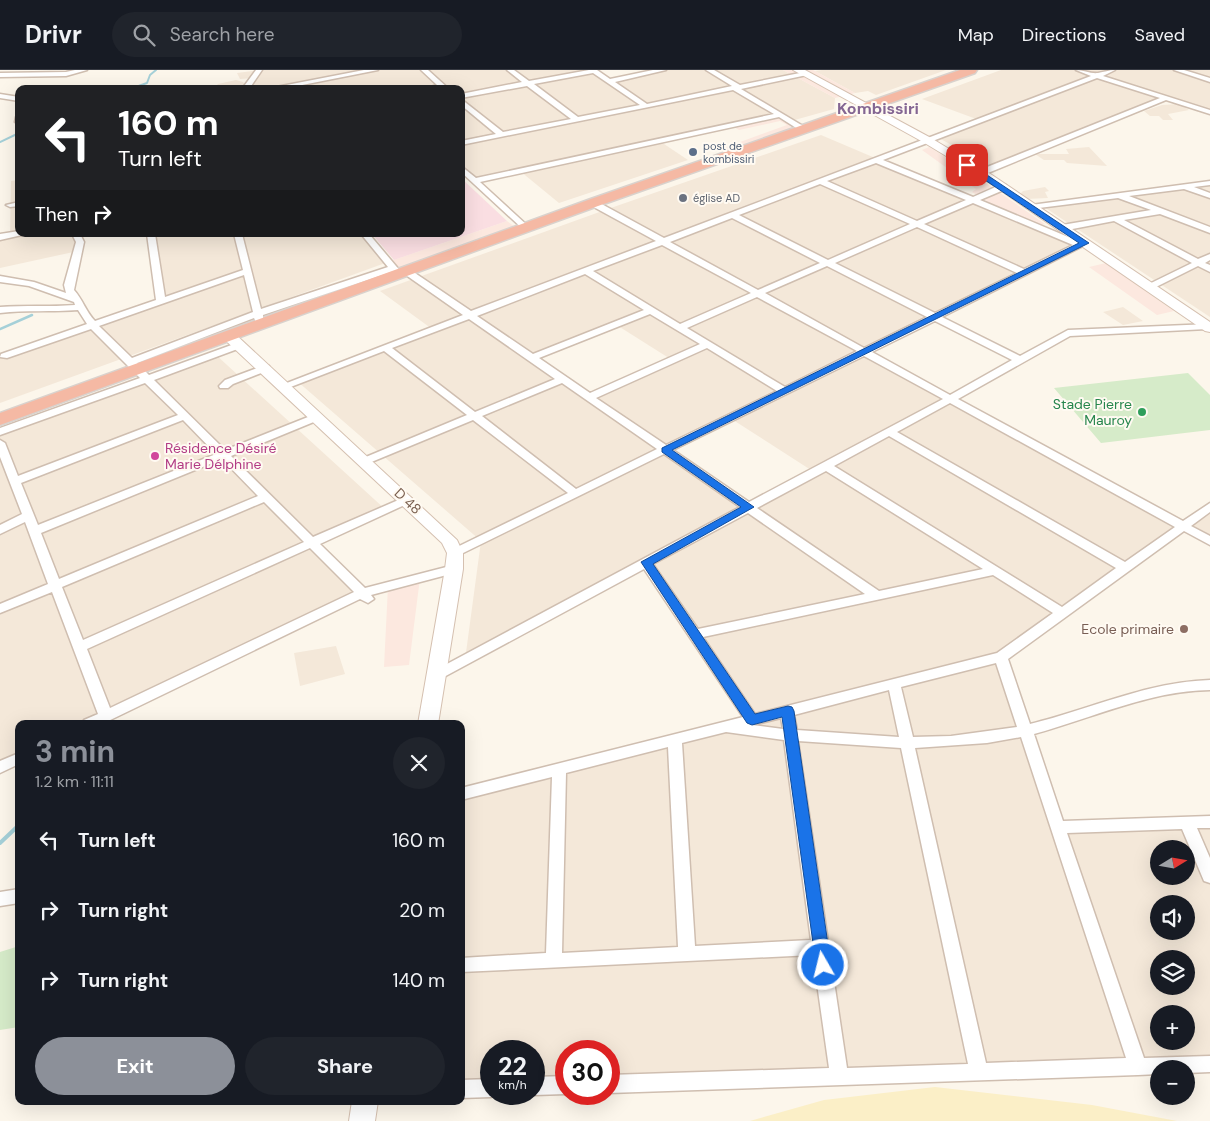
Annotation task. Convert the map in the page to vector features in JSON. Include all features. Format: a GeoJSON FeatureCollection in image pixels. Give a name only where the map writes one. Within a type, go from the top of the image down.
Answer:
{"type":"FeatureCollection","features":[{"type":"Feature","properties":{"kind":"highway"},"geometry":{"type":"LineString","coordinates":[[0,419],[139,370],[235,340],[259,319],[524,228],[971,70]]}},
{"type":"Feature","properties":{"kind":"street"},"geometry":{"type":"LineString","coordinates":[[0,75],[66,74],[84,70]]}},
{"type":"Feature","properties":{"kind":"street"},"geometry":{"type":"LineString","coordinates":[[248,85],[259,70]]}},
{"type":"Feature","properties":{"kind":"street"},"geometry":{"type":"LineString","coordinates":[[291,85],[375,70]]}},
{"type":"Feature","properties":{"kind":"street"},"geometry":{"type":"LineString","coordinates":[[424,70],[442,85]]}},
{"type":"Feature","properties":{"kind":"street"},"geometry":{"type":"LineString","coordinates":[[510,70],[577,120]]}},
{"type":"Feature","properties":{"kind":"street"},"geometry":{"type":"LineString","coordinates":[[465,95],[593,70],[646,106]]}},
{"type":"Feature","properties":{"kind":"street"},"geometry":{"type":"LineString","coordinates":[[609,81],[663,70]]}},
{"type":"Feature","properties":{"kind":"street"},"geometry":{"type":"LineString","coordinates":[[709,70],[804,128]]}},
{"type":"Feature","properties":{"kind":"street"},"geometry":{"type":"LineString","coordinates":[[1079,70],[1210,112]]}},
{"type":"Feature","properties":{"kind":"street"},"geometry":{"type":"LineString","coordinates":[[284,386],[1112,70]]}},
{"type":"Feature","properties":{"kind":"street"},"geometry":{"type":"LineString","coordinates":[[1177,70],[1209,79]]}},
{"type":"Feature","properties":{"kind":"street"},"geometry":{"type":"LineString","coordinates":[[465,142],[736,88],[801,72],[927,140],[980,173],[1062,228],[1082,244],[1208,327]]}},
{"type":"Feature","properties":{"kind":"street"},"geometry":{"type":"LineString","coordinates":[[319,80],[324,85]]}},
{"type":"Feature","properties":{"kind":"street"},"geometry":{"type":"LineString","coordinates":[[0,96],[15,98]]}},
{"type":"Feature","properties":{"kind":"street"},"geometry":{"type":"LineString","coordinates":[[980,173],[1166,98]]}},
{"type":"Feature","properties":{"kind":"street"},"geometry":{"type":"LineString","coordinates":[[465,108],[502,135]]}},
{"type":"Feature","properties":{"kind":"street"},"geometry":{"type":"LineString","coordinates":[[474,181],[781,115]]}},
{"type":"Feature","properties":{"kind":"street"},"geometry":{"type":"LineString","coordinates":[[877,160],[1082,244]]}},
{"type":"Feature","properties":{"kind":"street"},"geometry":{"type":"LineString","coordinates":[[465,172],[524,228]]}},
{"type":"Feature","properties":{"kind":"street"},"geometry":{"type":"LineString","coordinates":[[820,181],[1025,273]]}},
{"type":"Feature","properties":{"kind":"street"},"geometry":{"type":"LineString","coordinates":[[1031,207],[1210,183]]}},
{"type":"Feature","properties":{"kind":"street"},"geometry":{"type":"LineString","coordinates":[[1184,186],[1210,196]]}},
{"type":"Feature","properties":{"kind":"street"},"geometry":{"type":"LineString","coordinates":[[680,327],[1003,188]]}},
{"type":"Feature","properties":{"kind":"street"},"geometry":{"type":"LineString","coordinates":[[1119,195],[1210,230]]}},
{"type":"Feature","properties":{"kind":"street"},"geometry":{"type":"LineString","coordinates":[[593,203],[1210,541]]}},
{"type":"Feature","properties":{"kind":"street"},"geometry":{"type":"LineString","coordinates":[[1062,228],[1161,211]]}},
{"type":"Feature","properties":{"kind":"street"},"geometry":{"type":"LineString","coordinates":[[732,215],[1020,360]]}},
{"type":"Feature","properties":{"kind":"street"},"geometry":{"type":"LineString","coordinates":[[1116,219],[1210,269]]}},
{"type":"Feature","properties":{"kind":"street"},"geometry":{"type":"LineString","coordinates":[[0,237],[15,234]]}},
{"type":"Feature","properties":{"kind":"street"},"geometry":{"type":"LineString","coordinates":[[78,237],[80,242],[69,291],[92,324],[365,596]]}},
{"type":"Feature","properties":{"kind":"street"},"geometry":{"type":"LineString","coordinates":[[152,237],[161,300]]}},
{"type":"Feature","properties":{"kind":"street"},"geometry":{"type":"LineString","coordinates":[[0,432],[139,370],[172,345],[259,319],[239,237]]}},
{"type":"Feature","properties":{"kind":"street"},"geometry":{"type":"LineString","coordinates":[[368,237],[399,271],[470,315],[877,596]]}},
{"type":"Feature","properties":{"kind":"street"},"geometry":{"type":"LineString","coordinates":[[98,720],[365,596],[455,561],[576,494],[1082,244]]}},
{"type":"Feature","properties":{"kind":"street"},"geometry":{"type":"LineString","coordinates":[[1150,287],[1210,257]]}},
{"type":"Feature","properties":{"kind":"street"},"geometry":{"type":"LineString","coordinates":[[4,356],[248,271]]}},
{"type":"Feature","properties":{"kind":"street"},"geometry":{"type":"LineString","coordinates":[[586,271],[785,391]]}},
{"type":"Feature","properties":{"kind":"street"},"geometry":{"type":"LineString","coordinates":[[0,279],[31,284],[79,304]]}},
{"type":"Feature","properties":{"kind":"street"},"geometry":{"type":"LineString","coordinates":[[0,310],[28,307],[54,309],[79,304]]}},
{"type":"Feature","properties":{"kind":"street"},"geometry":{"type":"LineString","coordinates":[[532,358],[650,310]]}},
{"type":"Feature","properties":{"kind":"street"},"geometry":{"type":"LineString","coordinates":[[437,675],[950,399],[1068,333],[1208,327]]}},
{"type":"Feature","properties":{"kind":"street","name":"D 48"},"geometry":{"type":"LineString","coordinates":[[235,340],[449,540],[455,561]]}},
{"type":"Feature","properties":{"kind":"street"},"geometry":{"type":"LineString","coordinates":[[588,397],[708,344]]}},
{"type":"Feature","properties":{"kind":"street"},"geometry":{"type":"LineString","coordinates":[[385,347],[576,494]]}},
{"type":"Feature","properties":{"kind":"street"},"geometry":{"type":"LineString","coordinates":[[224,386],[265,368]]}},
{"type":"Feature","properties":{"kind":"street"},"geometry":{"type":"LineString","coordinates":[[365,461],[563,379]]}},
{"type":"Feature","properties":{"kind":"street"},"geometry":{"type":"LineString","coordinates":[[15,480],[185,416]]}},
{"type":"Feature","properties":{"kind":"street"},"geometry":{"type":"LineString","coordinates":[[34,531],[317,417]]}},
{"type":"Feature","properties":{"kind":"street"},"geometry":{"type":"LineString","coordinates":[[889,432],[1125,568]]}},
{"type":"Feature","properties":{"kind":"street"},"geometry":{"type":"LineString","coordinates":[[0,443],[106,716]]}},
{"type":"Feature","properties":{"kind":"street"},"geometry":{"type":"LineString","coordinates":[[826,466],[1062,613]]}},
{"type":"Feature","properties":{"kind":"street"},"geometry":{"type":"LineString","coordinates":[[0,609],[265,496]]}},
{"type":"Feature","properties":{"kind":"street"},"geometry":{"type":"LineString","coordinates":[[79,647],[407,500]]}},
{"type":"Feature","properties":{"kind":"street"},"geometry":{"type":"LineString","coordinates":[[465,793],[1001,657],[1210,507]]}},
{"type":"Feature","properties":{"kind":"street"},"geometry":{"type":"LineString","coordinates":[[0,530],[28,515]]}},
{"type":"Feature","properties":{"kind":"street"},"geometry":{"type":"LineString","coordinates":[[429,720],[455,561]]}},
{"type":"Feature","properties":{"kind":"street"},"geometry":{"type":"LineString","coordinates":[[646,562],[752,720]]}},
{"type":"Feature","properties":{"kind":"street"},"geometry":{"type":"LineString","coordinates":[[694,634],[995,571]]}},
{"type":"Feature","properties":{"kind":"street"},"geometry":{"type":"LineString","coordinates":[[1001,657],[1138,1067]]}},
{"type":"Feature","properties":{"kind":"street"},"geometry":{"type":"LineString","coordinates":[[894,684],[979,1072]]}},
{"type":"Feature","properties":{"kind":"street"},"geometry":{"type":"LineString","coordinates":[[723,727],[791,735],[907,744],[978,740],[1026,731],[1151,692],[1200,684],[1210,685]]}},
{"type":"Feature","properties":{"kind":"street"},"geometry":{"type":"LineString","coordinates":[[788,711],[839,1078]]}},
{"type":"Feature","properties":{"kind":"street"},"geometry":{"type":"LineString","coordinates":[[675,740],[687,953]]}},
{"type":"Feature","properties":{"kind":"street"},"geometry":{"type":"LineString","coordinates":[[0,767],[15,760]]}},
{"type":"Feature","properties":{"kind":"street"},"geometry":{"type":"LineString","coordinates":[[554,960],[559,769]]}},
{"type":"Feature","properties":{"kind":"street"},"geometry":{"type":"LineString","coordinates":[[1058,827],[1210,822]]}},
{"type":"Feature","properties":{"kind":"street"},"geometry":{"type":"LineString","coordinates":[[1187,823],[1210,876]]}},
{"type":"Feature","properties":{"kind":"street"},"geometry":{"type":"LineString","coordinates":[[0,899],[15,897]]}},
{"type":"Feature","properties":{"kind":"street"},"geometry":{"type":"LineString","coordinates":[[465,965],[821,947]]}},
{"type":"Feature","properties":{"kind":"street"},"geometry":{"type":"LineString","coordinates":[[620,1084],[839,1078],[1210,1064]]}},
{"type":"Feature","properties":{"kind":"street"},"geometry":{"type":"LineString","coordinates":[[465,1088],[480,1088]]}},
{"type":"Feature","properties":{"kind":"shaded area"},"geometry":{"type":"Polygon","coordinates":[[[259,70],[593,70],[609,81],[663,70],[783,70],[835,98],[834,109],[791,121],[781,115],[661,142],[688,160],[559,203],[520,171],[474,181],[465,172],[465,108],[468,108],[465,105],[465,85],[248,85],[253,78],[240,79],[237,73],[259,70]]]}},
{"type":"Feature","properties":{"kind":"shaded area"},"geometry":{"type":"Polygon","coordinates":[[[783,70],[813,70],[855,93],[835,98],[783,70]]]}},
{"type":"Feature","properties":{"kind":"shaded area"},"geometry":{"type":"Polygon","coordinates":[[[946,70],[876,95],[868,91],[855,93],[815,71],[946,70]]]}},
{"type":"Feature","properties":{"kind":"shaded area"},"geometry":{"type":"Polygon","coordinates":[[[1001,70],[1210,70],[1210,112],[1165,98],[993,168],[937,137],[979,120],[922,99],[1001,70]]]}},
{"type":"Feature","properties":{"kind":"shaded area"},"geometry":{"type":"Polygon","coordinates":[[[236,80],[243,82],[245,85],[217,85],[236,80]]]}},
{"type":"Feature","properties":{"kind":"shaded area"},"geometry":{"type":"Polygon","coordinates":[[[1179,104],[1189,110],[1168,114],[1173,120],[1163,120],[1159,116],[1150,116],[1144,111],[1162,105],[1179,104]]]}},
{"type":"Feature","properties":{"kind":"shaded area"},"geometry":{"type":"Polygon","coordinates":[[[781,115],[799,126],[727,151],[721,149],[787,125],[780,121],[739,130],[732,126],[781,115]]]}},
{"type":"Feature","properties":{"kind":"shaded area"},"geometry":{"type":"Polygon","coordinates":[[[821,135],[1080,245],[865,351],[1182,526],[1001,657],[1058,827],[1210,822],[1210,1064],[1195,1064],[1195,1060],[1150,1060],[1150,1066],[620,1084],[620,1040],[555,1040],[555,1085],[545,1086],[545,1040],[480,1040],[480,1088],[465,1089],[465,793],[751,720],[646,562],[465,660],[481,541],[297,381],[432,329],[380,291],[821,135]],[[615,324],[532,358],[589,397],[672,360],[615,324]],[[730,418],[666,449],[749,507],[814,472],[730,418]]]}},
{"type":"Feature","properties":{"kind":"shaded area"},"geometry":{"type":"Polygon","coordinates":[[[929,147],[980,179],[1045,224],[1035,226],[986,205],[990,203],[972,192],[976,189],[922,150],[929,147]]]}},
{"type":"Feature","properties":{"kind":"shaded area"},"geometry":{"type":"Polygon","coordinates":[[[1089,147],[1107,166],[1067,163],[1064,160],[1044,160],[1035,154],[1069,154],[1066,149],[1089,147]]]}},
{"type":"Feature","properties":{"kind":"shaded area"},"geometry":{"type":"Polygon","coordinates":[[[15,180],[15,237],[78,237],[80,242],[78,251],[0,268],[0,237],[10,235],[11,181],[15,180]]]}},
{"type":"Feature","properties":{"kind":"shaded area"},"geometry":{"type":"Polygon","coordinates":[[[465,182],[507,221],[465,235],[465,182]]]}},
{"type":"Feature","properties":{"kind":"shaded area"},"geometry":{"type":"Polygon","coordinates":[[[1210,183],[1210,317],[1041,205],[1210,183]]]}},
{"type":"Feature","properties":{"kind":"shaded area"},"geometry":{"type":"Polygon","coordinates":[[[1045,187],[1049,191],[1045,192],[1048,198],[1026,199],[1020,194],[1023,191],[1045,187]]]}},
{"type":"Feature","properties":{"kind":"shaded area"},"geometry":{"type":"Polygon","coordinates":[[[507,221],[519,230],[398,274],[388,262],[465,237],[507,221]]]}},
{"type":"Feature","properties":{"kind":"shaded area"},"geometry":{"type":"Polygon","coordinates":[[[151,237],[367,237],[388,262],[0,403],[0,355],[161,300],[151,237]]]}},
{"type":"Feature","properties":{"kind":"shaded area"},"geometry":{"type":"Polygon","coordinates":[[[375,237],[461,237],[394,260],[375,237]]]}},
{"type":"Feature","properties":{"kind":"shaded area"},"geometry":{"type":"Polygon","coordinates":[[[1106,263],[1174,311],[1157,315],[1089,267],[1106,263]]]}},
{"type":"Feature","properties":{"kind":"shaded area"},"geometry":{"type":"Polygon","coordinates":[[[1123,307],[1143,321],[1123,325],[1103,312],[1123,307]]]}},
{"type":"Feature","properties":{"kind":"shaded area"},"geometry":{"type":"Polygon","coordinates":[[[215,354],[386,510],[312,543],[362,593],[97,720],[15,720],[15,760],[0,767],[0,432],[215,354]]]}},
{"type":"Feature","properties":{"kind":"shaded area"},"geometry":{"type":"Polygon","coordinates":[[[1210,507],[1210,541],[1182,526],[1210,507]]]}},
{"type":"Feature","properties":{"kind":"shaded area"},"geometry":{"type":"Polygon","coordinates":[[[420,578],[409,665],[384,667],[388,586],[420,578]]]}},
{"type":"Feature","properties":{"kind":"shaded area"},"geometry":{"type":"Polygon","coordinates":[[[336,646],[345,674],[300,686],[294,653],[336,646]]]}},
{"type":"Feature","properties":{"kind":"green space","name":"Stade Pierre Mauroy"},"geometry":{"type":"Polygon","coordinates":[[[1188,373],[1210,395],[1210,430],[1101,443],[1054,388],[1188,373]]]}},
{"type":"Feature","properties":{"kind":"green space"},"geometry":{"type":"Polygon","coordinates":[[[15,947],[15,1028],[0,1030],[0,952],[15,947]]]}},
{"type":"Feature","properties":{"kind":"sand"},"geometry":{"type":"Polygon","coordinates":[[[935,1087],[1092,1105],[1177,1121],[750,1121],[824,1100],[935,1087]]]}},
{"type":"Feature","properties":{"kind":"waterway"},"geometry":{"type":"LineString","coordinates":[[141,85],[147,83],[150,75],[156,70]]}},
{"type":"Feature","properties":{"kind":"waterway"},"geometry":{"type":"LineString","coordinates":[[0,142],[15,135]]}},
{"type":"Feature","properties":{"kind":"waterway"},"geometry":{"type":"LineString","coordinates":[[0,329],[32,315]]}},
{"type":"Feature","properties":{"kind":"waterway"},"geometry":{"type":"LineString","coordinates":[[0,843],[15,829]]}},
{"type":"Feature","properties":{"kind":"place","name":"post de kombissiri"},"geometry":{"type":"Point","coordinates":[693,152]}},
{"type":"Feature","properties":{"kind":"place","name":"église AD"},"geometry":{"type":"Point","coordinates":[683,198]}},
{"type":"Feature","properties":{"kind":"place","name":"Stade Pierre Mauroy"},"geometry":{"type":"Point","coordinates":[1142,412]}},
{"type":"Feature","properties":{"kind":"place","name":"Résidence Désiré Marie Délphine"},"geometry":{"type":"Point","coordinates":[155,456]}},
{"type":"Feature","properties":{"kind":"place","name":"Ecole primaire"},"geometry":{"type":"Point","coordinates":[1184,629]}},
{"type":"Feature","properties":{"kind":"district","name":"Kombissiri"},"geometry":{"type":"Point","coordinates":[878,108]}},
{"type":"Feature","properties":{"kind":"route"},"geometry":{"type":"LineString","coordinates":[[823,965],[788,711],[752,720],[646,562],[749,507],[665,450],[1085,243],[967,165]]}}]}
